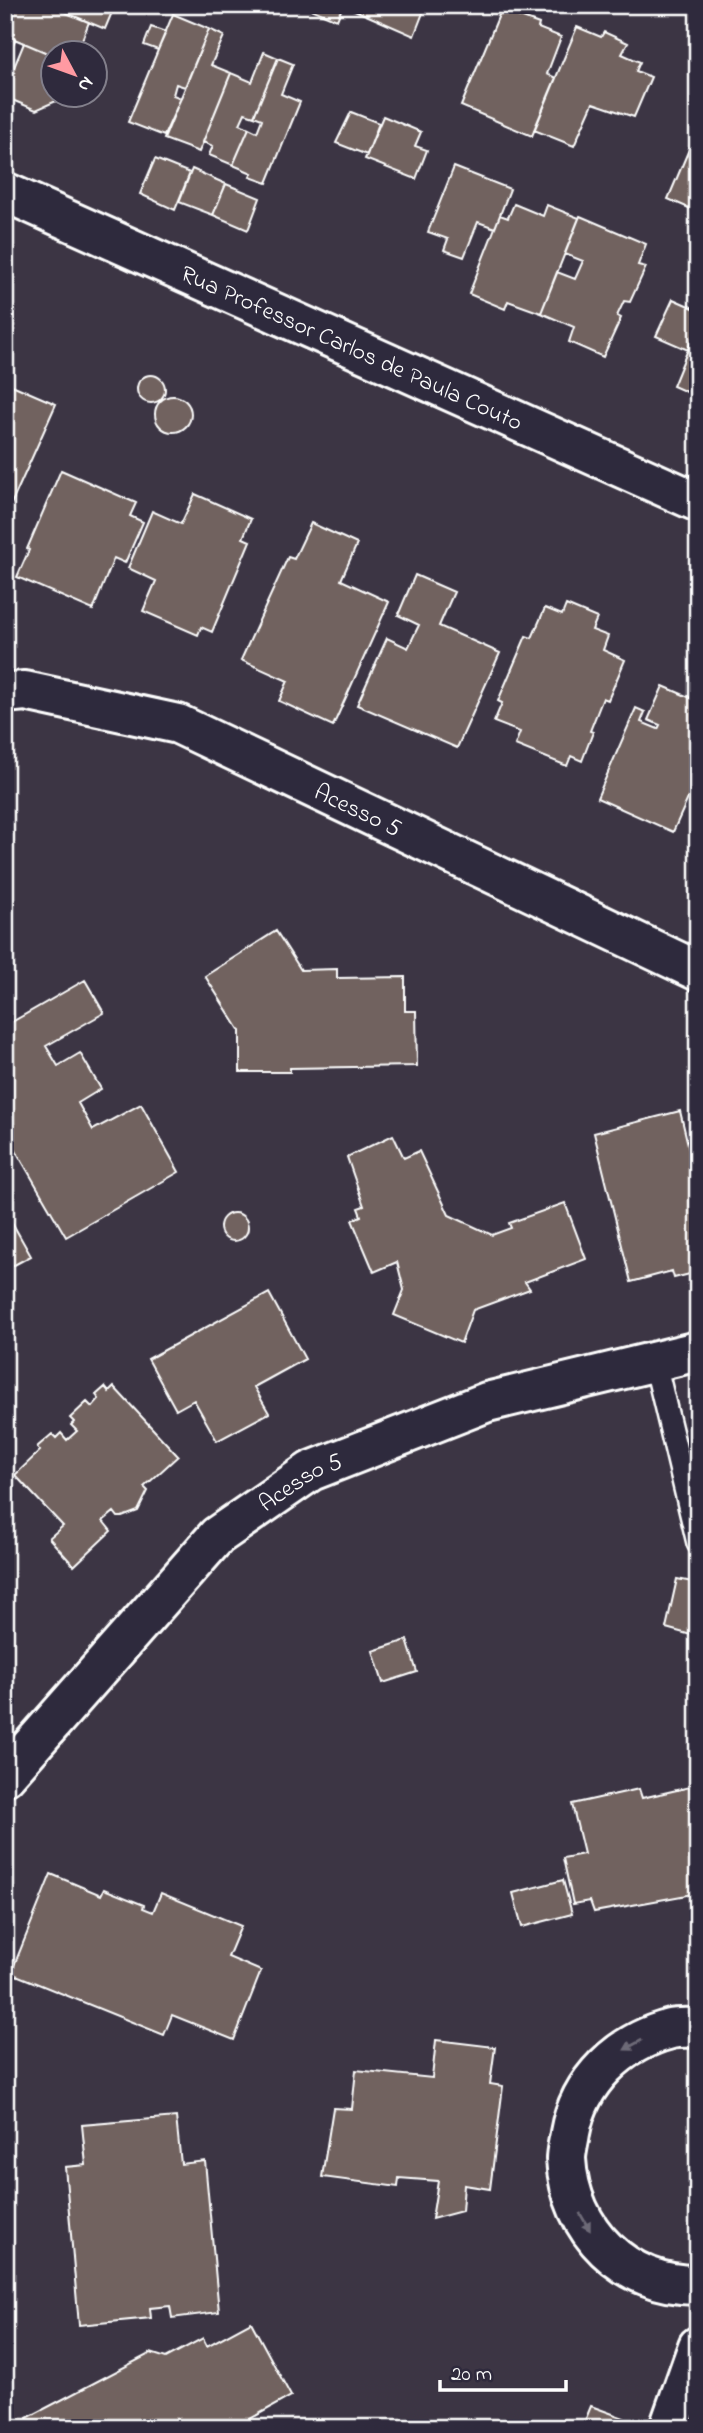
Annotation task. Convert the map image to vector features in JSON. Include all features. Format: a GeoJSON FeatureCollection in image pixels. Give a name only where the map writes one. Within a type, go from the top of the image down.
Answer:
{"type":"FeatureCollection","features":[{"type":"Feature","properties":{"kind":"street","name":"Rua Professor Carlos de Paula Couto"},"geometry":{"type":"LineString","coordinates":[[5,192],[698,502]]}},
{"type":"Feature","properties":{"kind":"street","name":"Acesso 5"},"geometry":{"type":"LineString","coordinates":[[5,693],[25,691],[178,724],[698,971]]}},
{"type":"Feature","properties":{"kind":"street","name":"Acesso 5"},"geometry":{"type":"LineString","coordinates":[[5,1776],[217,1536],[311,1471],[487,1402],[698,1351]]}},
{"type":"Feature","properties":{"kind":"street"},"geometry":{"type":"LineString","coordinates":[[698,2028],[673,2028],[631,2044],[596,2073],[574,2113],[566,2158],[574,2202],[596,2241],[631,2270],[674,2285],[698,2285]]}},
{"type":"Feature","properties":{"kind":"street"},"geometry":{"type":"LineString","coordinates":[[669,2428],[698,2346]]}},
{"type":"Feature","properties":{"kind":"lane"},"geometry":{"type":"LineString","coordinates":[[654,1363],[698,1543]]}},
{"type":"Feature","properties":{"kind":"building"},"geometry":{"type":"Polygon","coordinates":[[[5,5],[47,5],[89,22],[83,38],[38,38],[38,49],[5,35],[5,5]]]}},
{"type":"Feature","properties":{"kind":"building"},"geometry":{"type":"Polygon","coordinates":[[[47,5],[115,5],[105,29],[47,5]]]}},
{"type":"Feature","properties":{"kind":"building"},"geometry":{"type":"Polygon","coordinates":[[[301,5],[343,5],[337,20],[301,5]]]}},
{"type":"Feature","properties":{"kind":"building"},"geometry":{"type":"Polygon","coordinates":[[[343,5],[426,5],[414,36],[343,5]]]}},
{"type":"Feature","properties":{"kind":"building"},"geometry":{"type":"Polygon","coordinates":[[[501,10],[539,24],[538,28],[561,37],[547,74],[556,78],[532,136],[461,106],[501,10]]]}},
{"type":"Feature","properties":{"kind":"building"},"geometry":{"type":"Polygon","coordinates":[[[173,14],[209,29],[185,87],[176,84],[173,95],[181,98],[164,136],[128,122],[173,14]]]}},
{"type":"Feature","properties":{"kind":"building"},"geometry":{"type":"Polygon","coordinates":[[[151,27],[166,32],[158,50],[144,45],[151,27]]]}},
{"type":"Feature","properties":{"kind":"building"},"geometry":{"type":"Polygon","coordinates":[[[577,27],[601,37],[604,32],[628,43],[622,54],[640,62],[636,71],[651,77],[634,117],[593,103],[574,146],[534,130],[577,27]]]}},
{"type":"Feature","properties":{"kind":"building"},"geometry":{"type":"Polygon","coordinates":[[[209,29],[224,36],[211,65],[231,73],[199,152],[164,139],[209,29]]]}},
{"type":"Feature","properties":{"kind":"building"},"geometry":{"type":"Polygon","coordinates":[[[5,35],[15,40],[5,70],[5,35]]]}},
{"type":"Feature","properties":{"kind":"building"},"geometry":{"type":"Polygon","coordinates":[[[24,43],[38,49],[38,108],[40,108],[36,110],[5,97],[5,89],[24,43]]]}},
{"type":"Feature","properties":{"kind":"building"},"geometry":{"type":"Polygon","coordinates":[[[264,52],[278,58],[254,116],[245,113],[240,124],[249,128],[233,165],[209,155],[213,146],[203,142],[231,73],[252,82],[264,52]]]}},
{"type":"Feature","properties":{"kind":"building"},"geometry":{"type":"Polygon","coordinates":[[[278,58],[293,64],[281,94],[300,102],[267,183],[250,177],[252,173],[233,165],[249,128],[257,132],[262,119],[254,116],[278,58]]]}},
{"type":"Feature","properties":{"kind":"building"},"geometry":{"type":"Polygon","coordinates":[[[351,112],[379,123],[367,155],[336,143],[351,112]]]}},
{"type":"Feature","properties":{"kind":"building"},"geometry":{"type":"Polygon","coordinates":[[[383,116],[421,132],[415,146],[427,150],[416,179],[365,159],[383,116]]]}},
{"type":"Feature","properties":{"kind":"building"},"geometry":{"type":"Polygon","coordinates":[[[698,128],[698,212],[668,199],[698,128]]]}},
{"type":"Feature","properties":{"kind":"building"},"geometry":{"type":"Polygon","coordinates":[[[155,159],[190,173],[175,210],[140,194],[155,159]]]}},
{"type":"Feature","properties":{"kind":"building"},"geometry":{"type":"Polygon","coordinates":[[[454,167],[510,189],[495,228],[478,222],[464,257],[444,250],[448,239],[428,232],[454,167]]]}},
{"type":"Feature","properties":{"kind":"building"},"geometry":{"type":"Polygon","coordinates":[[[192,169],[226,184],[213,215],[179,202],[192,169]]]}},
{"type":"Feature","properties":{"kind":"building"},"geometry":{"type":"Polygon","coordinates":[[[226,184],[260,198],[248,230],[213,215],[226,184]]]}},
{"type":"Feature","properties":{"kind":"building"},"geometry":{"type":"Polygon","coordinates":[[[514,204],[543,216],[547,205],[579,218],[541,313],[508,301],[505,309],[469,294],[500,215],[508,218],[514,204]]]}},
{"type":"Feature","properties":{"kind":"building"},"geometry":{"type":"Polygon","coordinates":[[[580,216],[646,244],[638,265],[646,267],[630,302],[624,301],[617,316],[621,318],[603,357],[569,342],[574,327],[541,313],[557,272],[575,279],[583,261],[565,254],[580,216]]]}},
{"type":"Feature","properties":{"kind":"building"},"geometry":{"type":"Polygon","coordinates":[[[673,299],[698,310],[698,325],[688,350],[656,336],[673,299]]]}},
{"type":"Feature","properties":{"kind":"building"},"geometry":{"type":"Polygon","coordinates":[[[698,325],[698,397],[673,386],[698,325]]]}},
{"type":"Feature","properties":{"kind":"building"},"geometry":{"type":"Polygon","coordinates":[[[151,375],[161,379],[165,389],[161,399],[151,403],[141,399],[137,389],[141,379],[151,375]]]}},
{"type":"Feature","properties":{"kind":"building"},"geometry":{"type":"Polygon","coordinates":[[[5,382],[56,404],[5,518],[5,382]]]}},
{"type":"Feature","properties":{"kind":"building"},"geometry":{"type":"Polygon","coordinates":[[[173,396],[186,401],[191,414],[186,427],[173,432],[160,427],[155,414],[160,401],[173,396]]]}},
{"type":"Feature","properties":{"kind":"building"},"geometry":{"type":"Polygon","coordinates":[[[61,470],[136,503],[130,516],[143,522],[125,563],[114,558],[93,610],[17,577],[61,470]]]}},
{"type":"Feature","properties":{"kind":"building"},"geometry":{"type":"Polygon","coordinates":[[[195,494],[251,519],[243,538],[250,541],[212,632],[201,627],[198,635],[143,611],[156,581],[128,568],[152,511],[181,524],[195,494]]]}},
{"type":"Feature","properties":{"kind":"building"},"geometry":{"type":"Polygon","coordinates":[[[311,523],[357,544],[341,580],[389,602],[333,726],[279,701],[288,681],[241,660],[288,557],[294,559],[311,523]]]}},
{"type":"Feature","properties":{"kind":"building"},"geometry":{"type":"Polygon","coordinates":[[[415,575],[454,592],[439,626],[500,653],[457,748],[357,705],[387,638],[408,648],[419,625],[398,615],[415,575]]]}},
{"type":"Feature","properties":{"kind":"building"},"geometry":{"type":"Polygon","coordinates":[[[566,605],[597,618],[592,630],[608,636],[603,650],[625,660],[608,700],[603,698],[582,761],[571,756],[567,766],[515,745],[520,732],[494,722],[502,703],[498,701],[526,636],[532,638],[545,608],[562,615],[566,605]]]}},
{"type":"Feature","properties":{"kind":"building"},"geometry":{"type":"Polygon","coordinates":[[[663,686],[698,701],[698,787],[694,785],[673,832],[597,798],[636,708],[645,712],[641,722],[658,729],[660,725],[648,720],[663,686]]]}},
{"type":"Feature","properties":{"kind":"building"},"geometry":{"type":"Polygon","coordinates":[[[276,931],[301,970],[337,969],[337,978],[405,977],[405,1011],[416,1011],[417,1066],[290,1068],[290,1072],[240,1072],[240,1031],[205,976],[276,931]]]}},
{"type":"Feature","properties":{"kind":"building"},"geometry":{"type":"Polygon","coordinates":[[[85,980],[104,1013],[46,1046],[58,1066],[80,1053],[101,1089],[78,1103],[93,1130],[141,1104],[179,1172],[66,1237],[5,1132],[5,1055],[8,1053],[5,1049],[5,1026],[85,980]]]}},
{"type":"Feature","properties":{"kind":"building"},"geometry":{"type":"Polygon","coordinates":[[[680,1111],[692,1162],[698,1160],[698,1272],[674,1278],[672,1271],[631,1282],[594,1133],[680,1111]]]}},
{"type":"Feature","properties":{"kind":"building"},"geometry":{"type":"Polygon","coordinates":[[[393,1135],[404,1158],[419,1151],[449,1215],[492,1235],[511,1228],[509,1223],[565,1203],[586,1259],[525,1282],[530,1289],[473,1310],[461,1343],[394,1315],[404,1290],[397,1262],[374,1272],[352,1220],[361,1216],[358,1208],[364,1206],[347,1157],[393,1135]]]}},
{"type":"Feature","properties":{"kind":"building"},"geometry":{"type":"Polygon","coordinates":[[[5,1210],[31,1256],[5,1270],[5,1210]]]}},
{"type":"Feature","properties":{"kind":"building"},"geometry":{"type":"Polygon","coordinates":[[[234,1213],[244,1217],[248,1227],[244,1237],[234,1241],[224,1237],[220,1227],[224,1217],[234,1213]]]}},
{"type":"Feature","properties":{"kind":"building"},"geometry":{"type":"Polygon","coordinates":[[[269,1293],[305,1359],[254,1387],[269,1413],[217,1441],[194,1400],[176,1410],[148,1359],[269,1293]]]}},
{"type":"Feature","properties":{"kind":"building"},"geometry":{"type":"Polygon","coordinates":[[[105,1387],[109,1392],[114,1387],[178,1456],[144,1487],[148,1491],[138,1511],[122,1517],[118,1517],[114,1512],[103,1521],[111,1531],[74,1566],[49,1538],[63,1526],[15,1475],[40,1451],[37,1447],[52,1434],[56,1438],[61,1433],[67,1440],[77,1431],[71,1425],[74,1422],[70,1418],[87,1402],[92,1407],[99,1399],[96,1395],[105,1387]]]}},
{"type":"Feature","properties":{"kind":"building"},"geometry":{"type":"Polygon","coordinates":[[[677,1579],[698,1583],[698,1637],[666,1628],[677,1579]]]}},
{"type":"Feature","properties":{"kind":"building"},"geometry":{"type":"Polygon","coordinates":[[[407,1640],[417,1672],[383,1683],[373,1651],[407,1640]]]}},
{"type":"Feature","properties":{"kind":"building"},"geometry":{"type":"Polygon","coordinates":[[[690,1787],[698,1811],[698,1893],[594,1912],[590,1901],[573,1904],[563,1858],[584,1854],[572,1804],[639,1789],[642,1798],[690,1787]]]}},
{"type":"Feature","properties":{"kind":"building"},"geometry":{"type":"Polygon","coordinates":[[[51,1874],[101,1895],[104,1889],[144,1905],[143,1908],[153,1912],[161,1893],[241,1926],[228,1957],[261,1971],[234,2040],[172,2015],[164,2035],[11,1973],[51,1874]]]}},
{"type":"Feature","properties":{"kind":"building"},"geometry":{"type":"Polygon","coordinates":[[[563,1880],[572,1914],[522,1927],[513,1893],[563,1880]]]}},
{"type":"Feature","properties":{"kind":"building"},"geometry":{"type":"Polygon","coordinates":[[[436,2040],[495,2047],[490,2084],[503,2086],[490,2189],[464,2185],[462,2211],[432,2219],[438,2181],[399,2178],[398,2187],[322,2177],[333,2108],[352,2109],[356,2070],[432,2078],[436,2040]]]}},
{"type":"Feature","properties":{"kind":"building"},"geometry":{"type":"Polygon","coordinates":[[[176,2117],[181,2164],[205,2161],[219,2312],[172,2318],[170,2306],[150,2308],[151,2318],[79,2325],[65,2167],[86,2165],[82,2125],[176,2117]]]}},
{"type":"Feature","properties":{"kind":"building"},"geometry":{"type":"Polygon","coordinates":[[[251,2322],[291,2396],[234,2428],[32,2428],[27,2418],[151,2353],[166,2358],[203,2338],[207,2346],[251,2322]]]}},
{"type":"Feature","properties":{"kind":"building"},"geometry":{"type":"Polygon","coordinates":[[[591,2406],[624,2418],[620,2428],[582,2428],[591,2406]]]}}]}
